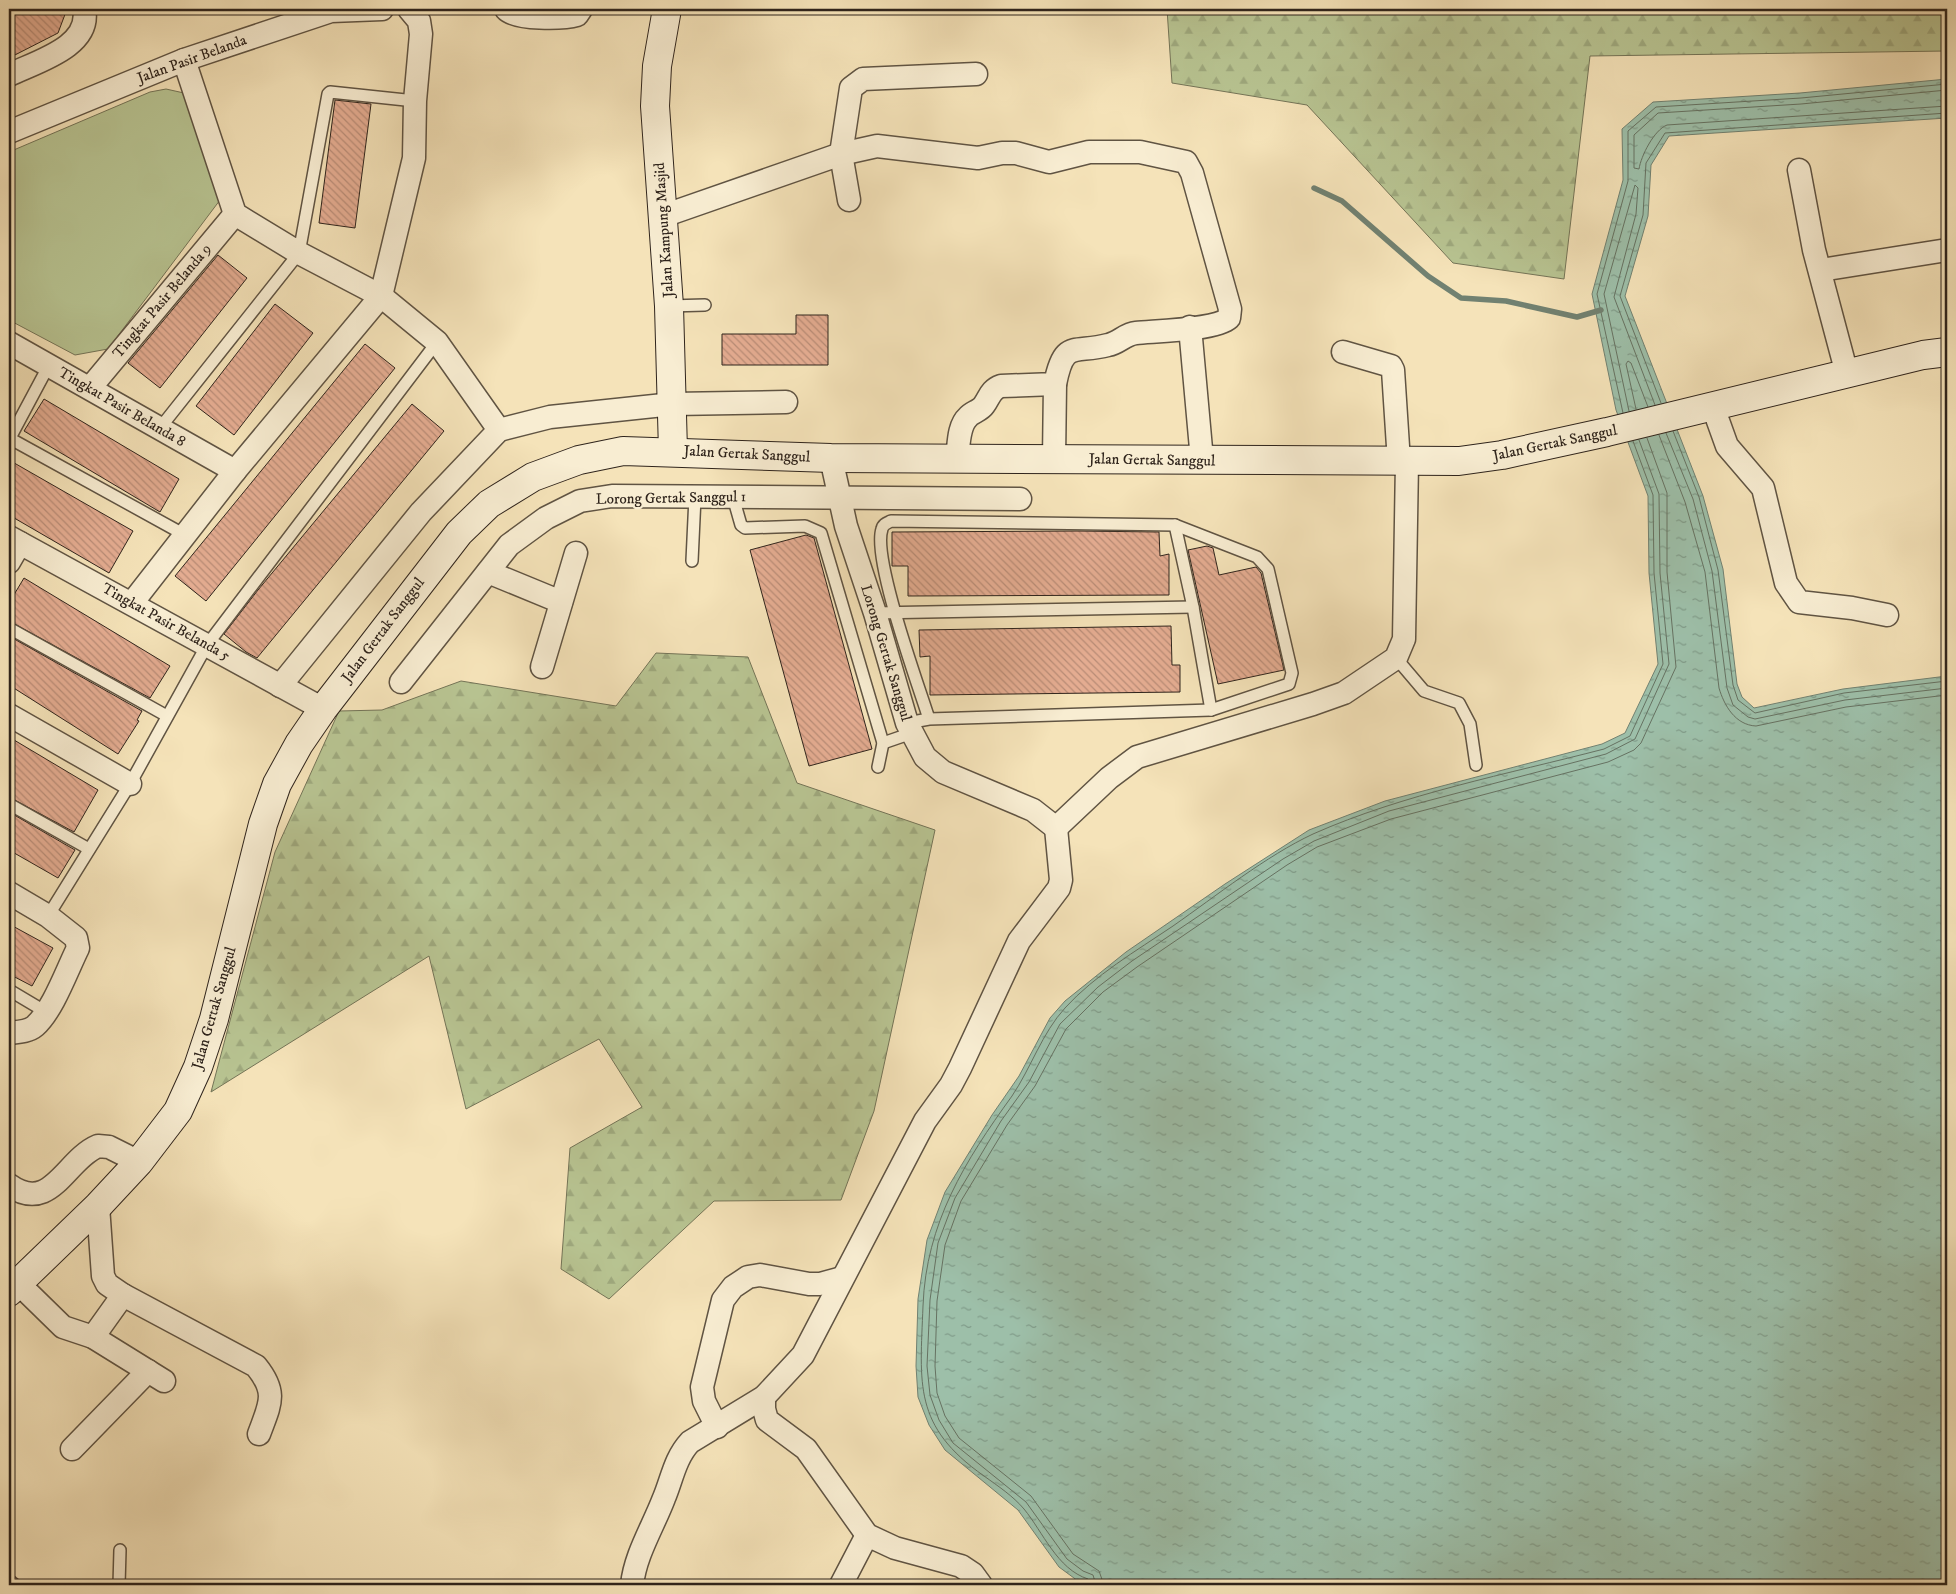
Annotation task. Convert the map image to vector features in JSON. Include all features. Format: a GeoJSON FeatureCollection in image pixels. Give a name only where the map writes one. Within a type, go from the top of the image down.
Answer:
{"type":"FeatureCollection","features":[{"type":"Feature","properties":{"kind":"main road","name":"Jalan Kampung Masjid"},"geometry":{"type":"LineString","coordinates":[[667,9],[657,66],[655,106],[669,306],[673,451]]}},
{"type":"Feature","properties":{"kind":"main road","name":"Jalan Gertak Sanggul"},"geometry":{"type":"LineString","coordinates":[[12,1284],[98,1206],[139,1162],[178,1111],[198,1067],[214,1018],[263,824],[277,784],[299,744],[323,709],[447,547],[489,504],[533,477],[578,460],[623,451],[673,451],[831,458],[1460,461],[1502,455],[1607,432],[1923,355],[1947,352]]}},
{"type":"Feature","properties":{"kind":"street"},"geometry":{"type":"LineString","coordinates":[[9,75],[68,46],[81,33],[84,23],[84,9]]}},
{"type":"Feature","properties":{"kind":"street","name":"Jalan Pasir Belanda"},"geometry":{"type":"LineString","coordinates":[[9,132],[184,60],[331,10],[382,9]]}},
{"type":"Feature","properties":{"kind":"street"},"geometry":{"type":"LineString","coordinates":[[132,603],[236,471],[381,296],[414,158],[415,102],[421,34],[419,21],[409,9]]}},
{"type":"Feature","properties":{"kind":"street"},"geometry":{"type":"LineString","coordinates":[[506,9],[509,13],[518,16],[568,18],[577,15],[581,9]]}},
{"type":"Feature","properties":{"kind":"street"},"geometry":{"type":"LineString","coordinates":[[184,60],[235,214],[299,253],[381,296],[438,342],[499,430]]}},
{"type":"Feature","properties":{"kind":"street"},"geometry":{"type":"LineString","coordinates":[[849,200],[842,154],[851,88],[855,83],[863,79],[976,74]]}},
{"type":"Feature","properties":{"kind":"street"},"geometry":{"type":"LineString","coordinates":[[663,216],[842,154],[877,146],[978,158],[1002,153],[1016,153],[1049,162],[1089,152],[1140,152],[1186,162],[1192,173],[1230,309],[1229,318],[1215,325],[1129,334],[1112,344],[1075,348],[1062,359],[1055,384],[1054,459]]}},
{"type":"Feature","properties":{"kind":"street"},"geometry":{"type":"LineString","coordinates":[[1799,170],[1814,250],[1821,270],[1846,374]]}},
{"type":"Feature","properties":{"kind":"street","name":"Tingkat Pasir Belanda 9"},"geometry":{"type":"LineString","coordinates":[[90,388],[235,214]]}},
{"type":"Feature","properties":{"kind":"street"},"geometry":{"type":"LineString","coordinates":[[1821,270],[1947,250]]}},
{"type":"Feature","properties":{"kind":"street"},"geometry":{"type":"LineString","coordinates":[[1190,327],[1202,460]]}},
{"type":"Feature","properties":{"kind":"street","name":"Tingkat Pasir Belanda 8"},"geometry":{"type":"LineString","coordinates":[[9,343],[236,471]]}},
{"type":"Feature","properties":{"kind":"street"},"geometry":{"type":"LineString","coordinates":[[632,1585],[638,1558],[666,1495],[681,1452],[690,1442],[764,1398],[788,1375],[818,1330],[842,1278],[925,1121],[951,1085],[1019,941],[1059,888],[1061,874],[1056,828],[1108,778],[1137,758],[1344,693],[1396,658],[1404,639],[1403,462],[1394,370],[1391,366],[1343,352]]}},
{"type":"Feature","properties":{"kind":"street"},"geometry":{"type":"LineString","coordinates":[[957,458],[962,425],[970,415],[984,404],[995,388],[1001,386],[1055,384]]}},
{"type":"Feature","properties":{"kind":"street"},"geometry":{"type":"LineString","coordinates":[[280,686],[420,512],[499,430],[550,417],[673,404],[786,402]]}},
{"type":"Feature","properties":{"kind":"street"},"geometry":{"type":"LineString","coordinates":[[1713,407],[1728,446],[1763,488],[1786,583],[1792,594],[1799,602],[1852,608],[1887,616]]}},
{"type":"Feature","properties":{"kind":"street","name":"Lorong Gertak Sanggul"},"geometry":{"type":"LineString","coordinates":[[831,458],[846,526],[885,612],[909,728],[932,765],[943,772],[1032,810],[1056,828]]}},
{"type":"Feature","properties":{"kind":"street","name":"Lorong Gertak Sanggul 1"},"geometry":{"type":"LineString","coordinates":[[401,682],[509,545],[546,518],[580,501],[612,496],[840,496],[1020,499]]}},
{"type":"Feature","properties":{"kind":"street","name":"Tingkat Pasir Belanda 5"},"geometry":{"type":"LineString","coordinates":[[13,547],[132,603],[323,709]]}},
{"type":"Feature","properties":{"kind":"street"},"geometry":{"type":"LineString","coordinates":[[542,667],[576,553]]}},
{"type":"Feature","properties":{"kind":"street"},"geometry":{"type":"LineString","coordinates":[[488,572],[561,602]]}},
{"type":"Feature","properties":{"kind":"street"},"geometry":{"type":"LineString","coordinates":[[9,714],[130,784]]}},
{"type":"Feature","properties":{"kind":"street"},"geometry":{"type":"LineString","coordinates":[[9,893],[48,916],[76,938],[78,942],[78,948],[46,1012],[34,1026],[25,1031],[9,1033]]}},
{"type":"Feature","properties":{"kind":"street"},"geometry":{"type":"LineString","coordinates":[[9,1185],[27,1194],[40,1193],[98,1146],[108,1147],[139,1162]]}},
{"type":"Feature","properties":{"kind":"street"},"geometry":{"type":"LineString","coordinates":[[98,1206],[103,1276],[107,1284],[123,1295],[256,1366],[268,1382],[270,1391],[269,1406],[259,1434]]}},
{"type":"Feature","properties":{"kind":"street"},"geometry":{"type":"LineString","coordinates":[[717,1427],[704,1401],[702,1387],[723,1300],[733,1287],[748,1277],[760,1275],[810,1284],[820,1284],[842,1278]]}},
{"type":"Feature","properties":{"kind":"street"},"geometry":{"type":"LineString","coordinates":[[12,1284],[63,1327],[92,1337],[156,1376],[72,1448]]}},
{"type":"Feature","properties":{"kind":"street"},"geometry":{"type":"LineString","coordinates":[[92,1337],[123,1295]]}},
{"type":"Feature","properties":{"kind":"street"},"geometry":{"type":"LineString","coordinates":[[764,1398],[767,1420],[806,1448],[867,1535],[895,1548],[961,1566],[973,1574],[981,1585]]}},
{"type":"Feature","properties":{"kind":"street"},"geometry":{"type":"LineString","coordinates":[[841,1585],[867,1535]]}},
{"type":"Feature","properties":{"kind":"lane"},"geometry":{"type":"LineString","coordinates":[[160,428],[299,253],[328,94],[415,102]]}},
{"type":"Feature","properties":{"kind":"lane"},"geometry":{"type":"LineString","coordinates":[[669,306],[705,305]]}},
{"type":"Feature","properties":{"kind":"lane"},"geometry":{"type":"LineString","coordinates":[[48,916],[130,784],[206,645],[438,342]]}},
{"type":"Feature","properties":{"kind":"lane"},"geometry":{"type":"LineString","coordinates":[[49,365],[10,438],[185,535]]}},
{"type":"Feature","properties":{"kind":"lane"},"geometry":{"type":"LineString","coordinates":[[692,561],[695,497]]}},
{"type":"Feature","properties":{"kind":"lane"},"geometry":{"type":"LineString","coordinates":[[733,497],[741,525],[745,528],[805,526],[821,533],[883,743],[878,766]]}},
{"type":"Feature","properties":{"kind":"lane"},"geometry":{"type":"LineString","coordinates":[[883,743],[929,719],[1211,710],[1288,684],[1292,674],[1268,569],[1265,563],[1258,558],[1175,525],[890,522],[884,525],[881,530],[881,561],[885,612],[929,719]]}},
{"type":"Feature","properties":{"kind":"lane"},"geometry":{"type":"LineString","coordinates":[[1175,525],[1193,607],[1211,710]]}},
{"type":"Feature","properties":{"kind":"lane"},"geometry":{"type":"LineString","coordinates":[[885,612],[1193,607]]}},
{"type":"Feature","properties":{"kind":"lane"},"geometry":{"type":"LineString","coordinates":[[9,628],[167,716]]}},
{"type":"Feature","properties":{"kind":"lane"},"geometry":{"type":"LineString","coordinates":[[1396,658],[1424,691],[1458,703],[1470,724],[1476,765]]}},
{"type":"Feature","properties":{"kind":"lane"},"geometry":{"type":"LineString","coordinates":[[9,804],[89,849]]}},
{"type":"Feature","properties":{"kind":"lane"},"geometry":{"type":"LineString","coordinates":[[9,990],[46,1012]]}},
{"type":"Feature","properties":{"kind":"lane"},"geometry":{"type":"LineString","coordinates":[[119,1585],[120,1550]]}},
{"type":"Feature","properties":{"kind":"lane"},"geometry":{"type":"LineString","coordinates":[[9,1580],[15,1585]]}},
{"type":"Feature","properties":{"kind":"green space"},"geometry":{"type":"Polygon","coordinates":[[[1167,9],[1947,9],[1947,51],[1590,56],[1564,279],[1453,263],[1307,105],[1172,83],[1167,9]]]}},
{"type":"Feature","properties":{"kind":"green space"},"geometry":{"type":"Polygon","coordinates":[[[166,89],[184,93],[220,200],[108,349],[75,355],[9,320],[9,152],[150,92],[166,89]]]}},
{"type":"Feature","properties":{"kind":"green space"},"geometry":{"type":"Polygon","coordinates":[[[656,653],[748,657],[797,783],[935,830],[874,1111],[841,1200],[714,1201],[609,1299],[561,1269],[570,1148],[642,1107],[599,1039],[466,1109],[429,956],[211,1092],[275,852],[339,711],[382,710],[461,681],[616,706],[656,653]]]}},
{"type":"Feature","properties":{"kind":"water"},"geometry":{"type":"Polygon","coordinates":[[[1947,79],[1947,118],[1669,136],[1651,165],[1648,216],[1625,296],[1703,496],[1723,569],[1737,684],[1742,697],[1754,708],[1843,689],[1947,676],[1947,1585],[1096,1585],[1078,1581],[1059,1567],[1018,1510],[945,1450],[929,1425],[918,1397],[916,1366],[918,1299],[927,1240],[945,1192],[992,1115],[1019,1076],[1050,1018],[1065,1001],[1126,952],[1225,884],[1309,830],[1385,801],[1602,744],[1625,733],[1658,664],[1649,573],[1648,496],[1616,410],[1592,294],[1623,180],[1622,129],[1653,102],[1800,93],[1947,79]]]}},
{"type":"Feature","properties":{"kind":"building"},"geometry":{"type":"Polygon","coordinates":[[[9,9],[67,9],[58,33],[9,58],[9,9]]]}},
{"type":"Feature","properties":{"kind":"building"},"geometry":{"type":"Polygon","coordinates":[[[335,100],[371,104],[355,228],[319,223],[335,100]]]}},
{"type":"Feature","properties":{"kind":"building"},"geometry":{"type":"Polygon","coordinates":[[[218,255],[247,278],[160,388],[128,363],[218,255]]]}},
{"type":"Feature","properties":{"kind":"building"},"geometry":{"type":"Polygon","coordinates":[[[275,304],[313,333],[234,435],[196,406],[275,304]]]}},
{"type":"Feature","properties":{"kind":"building"},"geometry":{"type":"Polygon","coordinates":[[[796,315],[828,315],[828,365],[722,365],[722,334],[796,334],[796,315]]]}},
{"type":"Feature","properties":{"kind":"building"},"geometry":{"type":"Polygon","coordinates":[[[365,344],[395,368],[206,601],[175,576],[365,344]]]}},
{"type":"Feature","properties":{"kind":"building"},"geometry":{"type":"Polygon","coordinates":[[[44,399],[179,479],[160,512],[24,431],[44,399]]]}},
{"type":"Feature","properties":{"kind":"building"},"geometry":{"type":"Polygon","coordinates":[[[412,404],[444,431],[257,658],[246,652],[224,634],[258,590],[412,404]]]}},
{"type":"Feature","properties":{"kind":"building"},"geometry":{"type":"Polygon","coordinates":[[[9,460],[133,531],[109,573],[9,515],[9,460]]]}},
{"type":"Feature","properties":{"kind":"building"},"geometry":{"type":"Polygon","coordinates":[[[892,532],[1159,532],[1160,556],[1169,554],[1169,595],[908,596],[908,566],[892,566],[892,532]]]}},
{"type":"Feature","properties":{"kind":"building"},"geometry":{"type":"Polygon","coordinates":[[[806,535],[814,538],[872,749],[809,766],[750,550],[806,535]]]}},
{"type":"Feature","properties":{"kind":"building"},"geometry":{"type":"Polygon","coordinates":[[[1207,546],[1213,548],[1219,575],[1256,567],[1261,573],[1284,670],[1218,684],[1188,550],[1207,546]]]}},
{"type":"Feature","properties":{"kind":"building"},"geometry":{"type":"Polygon","coordinates":[[[24,578],[170,666],[150,698],[9,621],[9,603],[24,578]]]}},
{"type":"Feature","properties":{"kind":"building"},"geometry":{"type":"Polygon","coordinates":[[[1171,626],[1172,665],[1180,665],[1180,692],[930,695],[930,656],[920,657],[919,630],[1171,626]]]}},
{"type":"Feature","properties":{"kind":"building"},"geometry":{"type":"Polygon","coordinates":[[[9,636],[142,711],[137,720],[139,721],[118,754],[9,685],[9,636]]]}},
{"type":"Feature","properties":{"kind":"building"},"geometry":{"type":"Polygon","coordinates":[[[9,737],[98,790],[74,832],[9,797],[9,737]]]}},
{"type":"Feature","properties":{"kind":"building"},"geometry":{"type":"Polygon","coordinates":[[[9,812],[75,850],[58,878],[9,850],[9,812]]]}},
{"type":"Feature","properties":{"kind":"building"},"geometry":{"type":"Polygon","coordinates":[[[9,924],[53,948],[32,986],[9,974],[9,924]]]}},
{"type":"Feature","properties":{"kind":"waterway"},"geometry":{"type":"LineString","coordinates":[[1314,188],[1342,201],[1428,276],[1461,298],[1506,301],[1577,317],[1601,310]]}}]}
